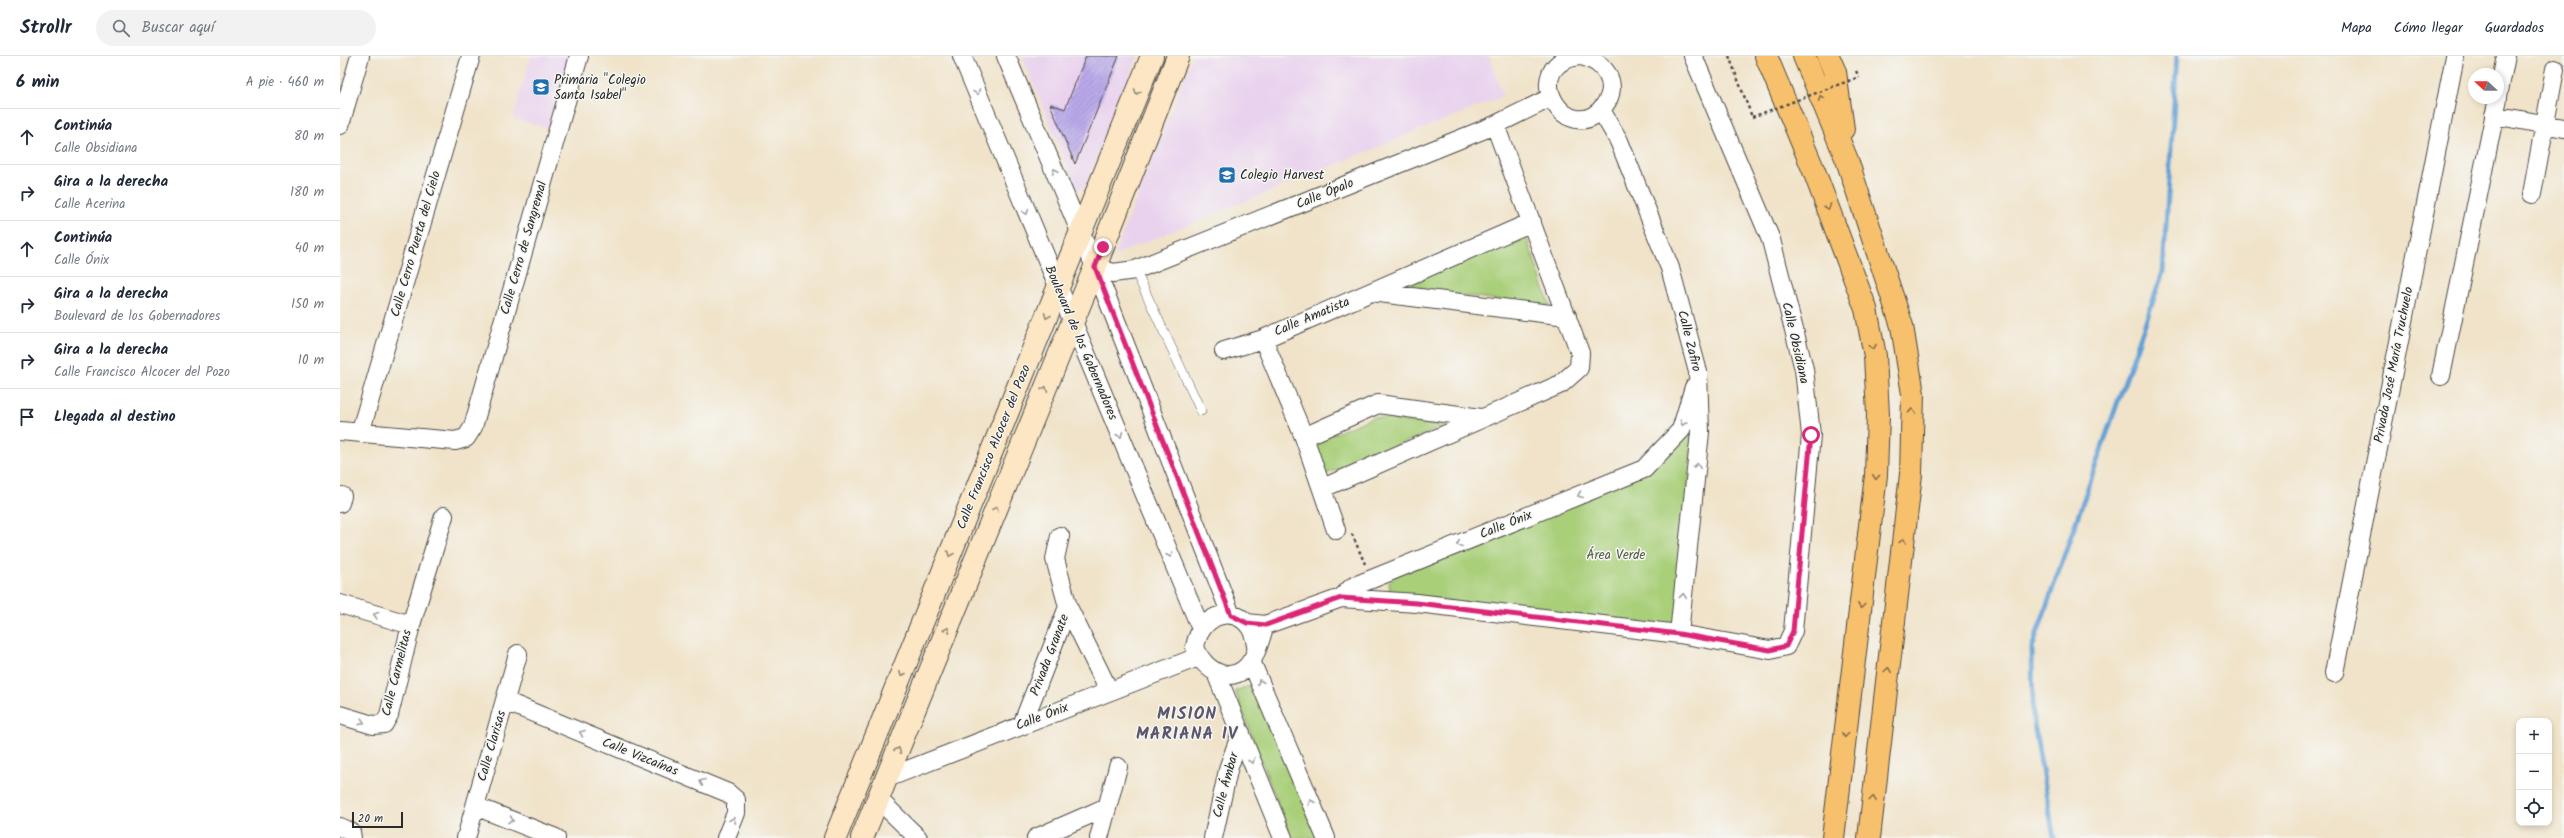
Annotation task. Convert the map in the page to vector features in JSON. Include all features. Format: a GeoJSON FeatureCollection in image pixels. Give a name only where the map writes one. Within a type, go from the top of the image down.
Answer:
{"type":"FeatureCollection","features":[{"type":"Feature","properties":{"kind":"highway"},"geometry":{"type":"LineString","coordinates":[[1750,56],[1814,171]]}},
{"type":"Feature","properties":{"kind":"highway"},"geometry":{"type":"LineString","coordinates":[[1766,56],[1814,171],[1866,309],[1875,356],[1878,415],[1876,475],[1833,838]]}},
{"type":"Feature","properties":{"kind":"highway"},"geometry":{"type":"LineString","coordinates":[[1804,56],[1847,160],[1902,326],[1913,394],[1911,474],[1869,838]]}},
{"type":"Feature","properties":{"kind":"highway"},"geometry":{"type":"LineString","coordinates":[[1828,56],[1835,72],[1847,160]]}},
{"type":"Feature","properties":{"kind":"street"},"geometry":{"type":"LineString","coordinates":[[340,125],[360,56]]}},
{"type":"Feature","properties":{"kind":"street","name":"Calle Cerro Puerta del Cielo"},"geometry":{"type":"LineString","coordinates":[[360,433],[471,56]]}},
{"type":"Feature","properties":{"kind":"street","name":"Calle Cerro de Sangremal"},"geometry":{"type":"LineString","coordinates":[[360,433],[455,441],[466,438],[473,427],[579,56]]}},
{"type":"Feature","properties":{"kind":"street","name":"Boulevard de los Gobernadores"},"geometry":{"type":"LineString","coordinates":[[962,56],[1200,629]]}},
{"type":"Feature","properties":{"kind":"street"},"geometry":{"type":"LineString","coordinates":[[1006,56],[1081,232],[1231,615]]}},
{"type":"Feature","properties":{"kind":"street","name":"Calle Francisco Alcocer del Pozo"},"geometry":{"type":"LineString","coordinates":[[835,838],[1152,56]]}},
{"type":"Feature","properties":{"kind":"street","name":"Calle Francisco Alcocer del Pozo"},"geometry":{"type":"LineString","coordinates":[[862,838],[1095,267],[1178,56]]}},
{"type":"Feature","properties":{"kind":"street"},"geometry":{"type":"LineString","coordinates":[[1580,56],[1600,63],[1608,76],[1610,91],[1607,102],[1601,110],[1583,118],[1563,114],[1550,98],[1548,87],[1553,62],[1580,56]]}},
{"type":"Feature","properties":{"kind":"street","name":"Calle Obsidiana"},"geometry":{"type":"LineString","coordinates":[[1679,634],[1770,650],[1786,646],[1793,631],[1811,435],[1804,369],[1771,240],[1692,56]]}},
{"type":"Feature","properties":{"kind":"street","name":"Privada José María Truchuelo"},"geometry":{"type":"LineString","coordinates":[[2334,673],[2455,56]]}},
{"type":"Feature","properties":{"kind":"street"},"geometry":{"type":"LineString","coordinates":[[2504,68],[2506,56]]}},
{"type":"Feature","properties":{"kind":"street"},"geometry":{"type":"LineString","coordinates":[[2532,194],[2555,68]]}},
{"type":"Feature","properties":{"kind":"street","name":"Calle Ópalo"},"geometry":{"type":"LineString","coordinates":[[1095,267],[1113,273],[1135,270],[1495,125],[1550,98]]}},
{"type":"Feature","properties":{"kind":"street"},"geometry":{"type":"LineString","coordinates":[[2440,376],[2497,104]]}},
{"type":"Feature","properties":{"kind":"street"},"geometry":{"type":"LineString","coordinates":[[2499,104],[2544,124],[2564,128]]}},
{"type":"Feature","properties":{"kind":"street","name":"Calle Zafiro"},"geometry":{"type":"LineString","coordinates":[[1601,110],[1619,141],[1670,268],[1698,372],[1700,432],[1679,634]]}},
{"type":"Feature","properties":{"kind":"street"},"geometry":{"type":"LineString","coordinates":[[1324,488],[1481,418],[1562,384],[1579,368],[1580,353],[1495,125]]}},
{"type":"Feature","properties":{"kind":"street","name":"Calle Amatista"},"geometry":{"type":"LineString","coordinates":[[1336,530],[1324,488],[1263,339],[1532,222]]}},
{"type":"Feature","properties":{"kind":"street"},"geometry":{"type":"LineString","coordinates":[[1370,292],[1567,316]]}},
{"type":"Feature","properties":{"kind":"street"},"geometry":{"type":"LineString","coordinates":[[1224,352],[1263,339]]}},
{"type":"Feature","properties":{"kind":"street","name":"Calle Ónix"},"geometry":{"type":"LineString","coordinates":[[1247,623],[1266,625],[1341,598],[1352,587],[1644,469],[1681,430],[1698,372]]}},
{"type":"Feature","properties":{"kind":"street"},"geometry":{"type":"LineString","coordinates":[[1304,437],[1378,404],[1481,418]]}},
{"type":"Feature","properties":{"kind":"street"},"geometry":{"type":"LineString","coordinates":[[340,431],[360,433]]}},
{"type":"Feature","properties":{"kind":"street"},"geometry":{"type":"LineString","coordinates":[[411,625],[444,516]]}},
{"type":"Feature","properties":{"kind":"street","name":"Privada Granate"},"geometry":{"type":"LineString","coordinates":[[1060,536],[1055,559],[1068,607],[1109,692]]}},
{"type":"Feature","properties":{"kind":"street"},"geometry":{"type":"LineString","coordinates":[[1377,577],[1377,594],[1383,602]]}},
{"type":"Feature","properties":{"kind":"street"},"geometry":{"type":"LineString","coordinates":[[1341,598],[1383,602],[1417,603],[1679,634]]}},
{"type":"Feature","properties":{"kind":"street","name":"Calle Carmelitas"},"geometry":{"type":"LineString","coordinates":[[340,604],[411,625],[389,715],[384,724],[373,725],[340,715]]}},
{"type":"Feature","properties":{"kind":"street","name":"Privada Granate"},"geometry":{"type":"LineString","coordinates":[[1022,725],[1068,607]]}},
{"type":"Feature","properties":{"kind":"street"},"geometry":{"type":"LineString","coordinates":[[1266,625],[1254,654],[1236,673],[1216,673],[1209,670],[1198,657],[1195,647],[1200,629],[1214,617],[1231,615],[1247,623],[1255,638],[1254,654],[1326,838]]}},
{"type":"Feature","properties":{"kind":"street","name":"Calle Clarisas"},"geometry":{"type":"LineString","coordinates":[[466,838],[518,654]]}},
{"type":"Feature","properties":{"kind":"street","name":"Calle Ónix"},"geometry":{"type":"LineString","coordinates":[[886,778],[1198,657]]}},
{"type":"Feature","properties":{"kind":"street"},"geometry":{"type":"LineString","coordinates":[[1216,673],[1283,838]]}},
{"type":"Feature","properties":{"kind":"street","name":"Calle Vizcaínas"},"geometry":{"type":"LineString","coordinates":[[505,701],[728,793],[736,800],[736,813],[726,838]]}},
{"type":"Feature","properties":{"kind":"street","name":"Calle Ámbar"},"geometry":{"type":"LineString","coordinates":[[1213,838],[1229,766],[1241,734]]}},
{"type":"Feature","properties":{"kind":"street"},"geometry":{"type":"LineString","coordinates":[[1099,838],[1118,767]]}},
{"type":"Feature","properties":{"kind":"street"},"geometry":{"type":"LineString","coordinates":[[878,799],[918,838]]}},
{"type":"Feature","properties":{"kind":"street"},"geometry":{"type":"LineString","coordinates":[[475,806],[556,838]]}},
{"type":"Feature","properties":{"kind":"street"},"geometry":{"type":"LineString","coordinates":[[1036,838],[1106,808]]}},
{"type":"Feature","properties":{"kind":"street"},"geometry":{"type":"LineString","coordinates":[[340,826],[351,832],[352,838]]}},
{"type":"Feature","properties":{"kind":"lane"},"geometry":{"type":"LineString","coordinates":[[1135,270],[1201,411]]}},
{"type":"Feature","properties":{"kind":"path"},"geometry":{"type":"LineString","coordinates":[[1729,56],[1752,117],[1858,78]]}},
{"type":"Feature","properties":{"kind":"path"},"geometry":{"type":"LineString","coordinates":[[1336,530],[1354,534],[1377,577]]}},
{"type":"Feature","properties":{"kind":"shaded area","name":"Primaria \"Colegio Santa Isabel\""},"geometry":{"type":"Polygon","coordinates":[[[531,56],[569,56],[549,129],[513,118],[531,56]]]}},
{"type":"Feature","properties":{"kind":"shaded area"},"geometry":{"type":"Polygon","coordinates":[[[1022,56],[1138,56],[1086,187],[1077,189],[1022,56]]]}},
{"type":"Feature","properties":{"kind":"shaded area","name":"Colegio Harvest"},"geometry":{"type":"Polygon","coordinates":[[[1193,56],[1489,56],[1503,96],[1114,255],[1193,56]]]}},
{"type":"Feature","properties":{"kind":"green space"},"geometry":{"type":"Polygon","coordinates":[[[1526,236],[1550,306],[1392,287],[1526,236]]]}},
{"type":"Feature","properties":{"kind":"green space","name":"Área Verde"},"geometry":{"type":"Polygon","coordinates":[[[1694,413],[1677,632],[1390,593],[1389,582],[1397,574],[1625,478],[1694,413]]]}},
{"type":"Feature","properties":{"kind":"green space"},"geometry":{"type":"Polygon","coordinates":[[[1373,417],[1446,426],[1323,475],[1313,443],[1373,417]]]}},
{"type":"Feature","properties":{"kind":"green space"},"geometry":{"type":"Polygon","coordinates":[[[1261,682],[1319,838],[1291,838],[1235,691],[1261,682]]]}},
{"type":"Feature","properties":{"kind":"building"},"geometry":{"type":"Polygon","coordinates":[[[1086,56],[1119,56],[1075,164],[1050,104],[1065,109],[1086,56]]]}},
{"type":"Feature","properties":{"kind":"waterway"},"geometry":{"type":"LineString","coordinates":[[2054,838],[2033,718],[2032,648],[2163,272],[2177,56]]}},
{"type":"Feature","properties":{"kind":"place","name":"Primaria \"Colegio Santa Isabel\""},"geometry":{"type":"Point","coordinates":[541,87]}},
{"type":"Feature","properties":{"kind":"place","name":"Colegio Harvest"},"geometry":{"type":"Point","coordinates":[1227,175]}},
{"type":"Feature","properties":{"kind":"district","name":"MISION MARIANA IV"},"geometry":{"type":"Point","coordinates":[1187,724]}},
{"type":"Feature","properties":{"kind":"route"},"geometry":{"type":"LineString","coordinates":[[1103,247],[1095,267],[1231,615],[1240,618],[1247,623],[1266,625],[1341,598],[1350,600],[1417,603],[1679,634],[1770,650],[1786,646],[1793,631],[1811,435]]}}]}
